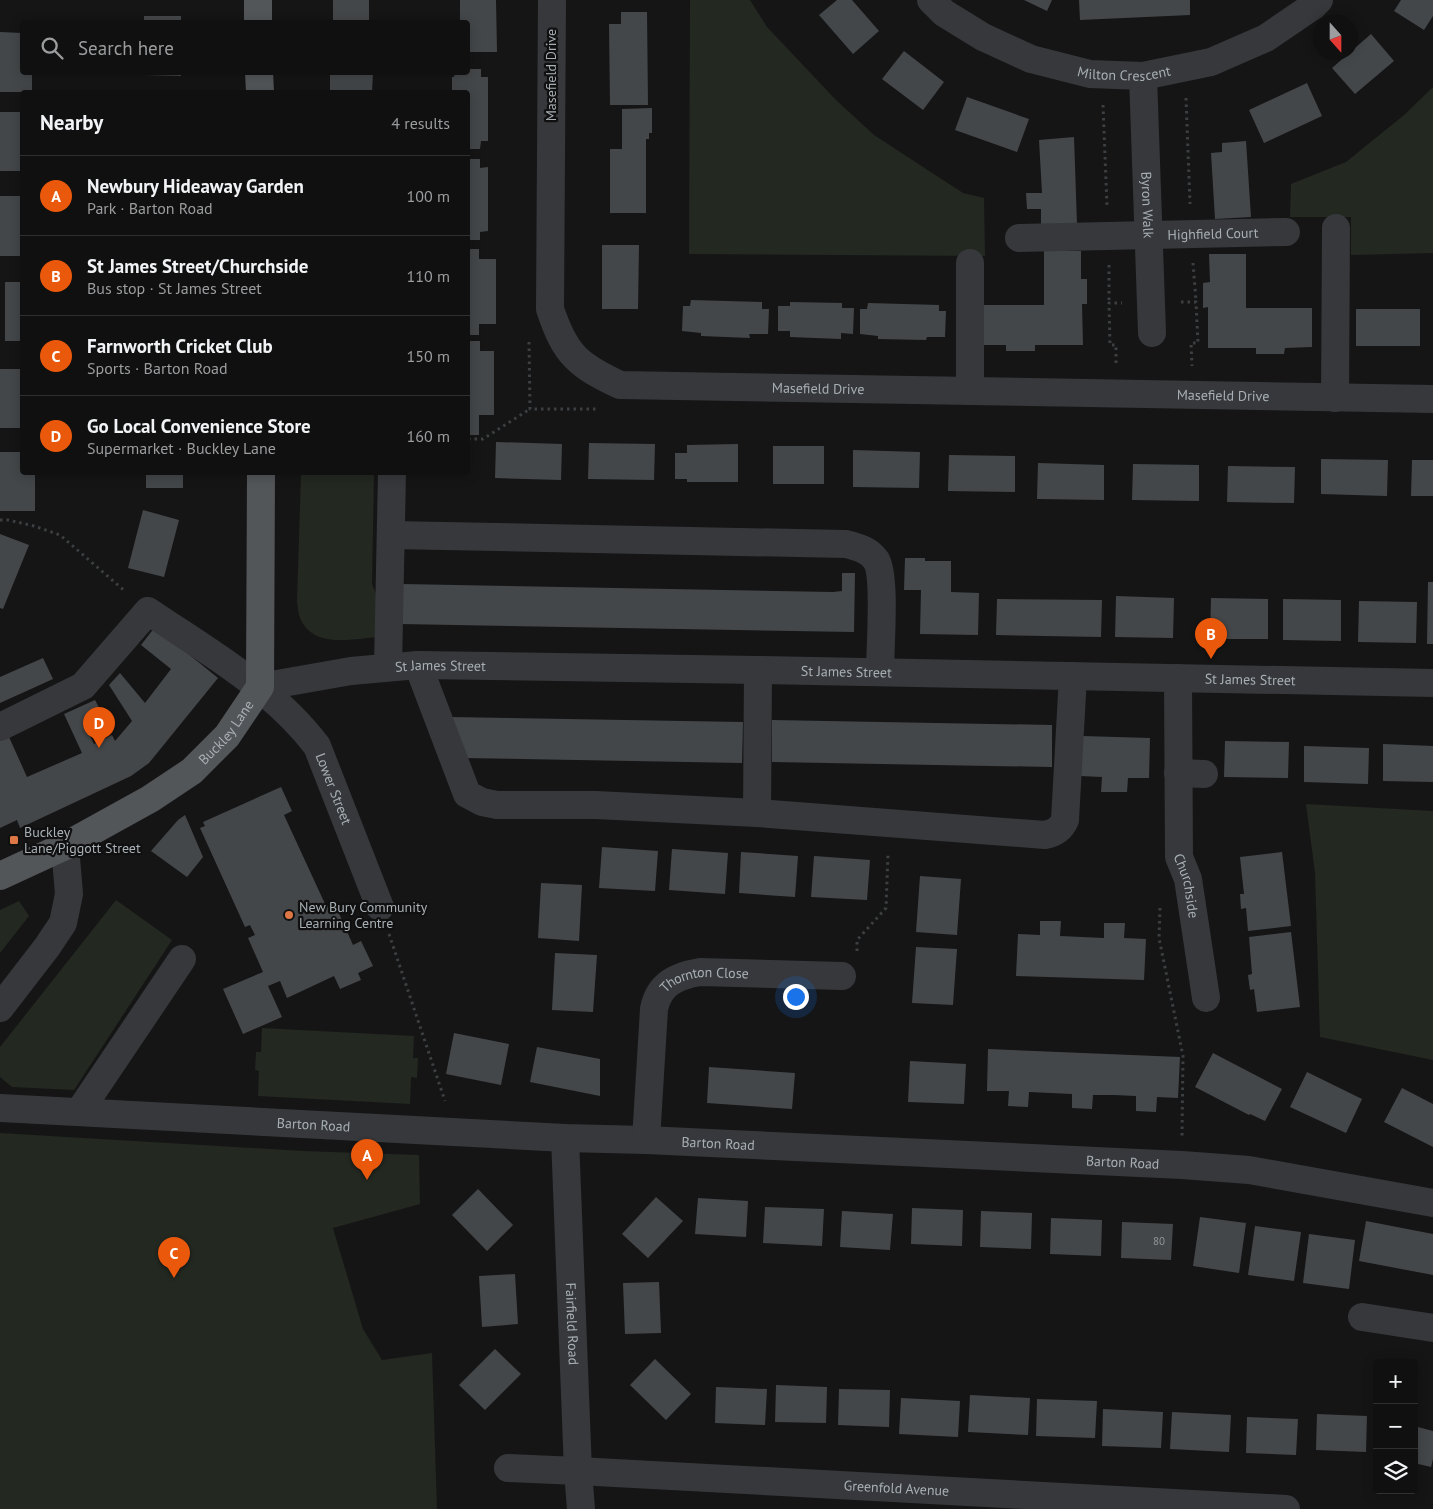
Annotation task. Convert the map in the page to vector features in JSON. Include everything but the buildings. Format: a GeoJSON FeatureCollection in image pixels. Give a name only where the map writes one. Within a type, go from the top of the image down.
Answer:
{"type":"FeatureCollection","features":[{"type":"Feature","properties":{"kind":"main road"},"geometry":{"type":"LineString","coordinates":[[258,0],[258,20]]}},
{"type":"Feature","properties":{"kind":"main road"},"geometry":{"type":"LineString","coordinates":[[259,75],[260,90]]}},
{"type":"Feature","properties":{"kind":"main road","name":"Buckley Lane"},"geometry":{"type":"LineString","coordinates":[[0,876],[65,846],[150,799],[192,771],[227,736],[260,687],[260,475]]}},
{"type":"Feature","properties":{"kind":"street","name":"Masefield Drive"},"geometry":{"type":"LineString","coordinates":[[552,0],[550,309],[558,334],[572,355],[594,373],[620,385],[1433,399]]}},
{"type":"Feature","properties":{"kind":"street","name":"Milton Crescent"},"geometry":{"type":"LineString","coordinates":[[931,0],[944,13],[983,37],[1031,59],[1090,74],[1143,76],[1211,62],[1266,38],[1319,0]]}},
{"type":"Feature","properties":{"kind":"street","name":"Byron Walk"},"geometry":{"type":"LineString","coordinates":[[1143,76],[1152,333]]}},
{"type":"Feature","properties":{"kind":"street"},"geometry":{"type":"LineString","coordinates":[[1335,398],[1336,228]]}},
{"type":"Feature","properties":{"kind":"street","name":"Highfield Court"},"geometry":{"type":"LineString","coordinates":[[1019,238],[1286,232]]}},
{"type":"Feature","properties":{"kind":"street"},"geometry":{"type":"LineString","coordinates":[[970,263],[970,391]]}},
{"type":"Feature","properties":{"kind":"street"},"geometry":{"type":"LineString","coordinates":[[388,666],[392,475]]}},
{"type":"Feature","properties":{"kind":"street"},"geometry":{"type":"LineString","coordinates":[[391,535],[846,544],[863,548],[876,560],[882,577],[880,672]]}},
{"type":"Feature","properties":{"kind":"street"},"geometry":{"type":"LineString","coordinates":[[0,727],[83,686],[148,611]]}},
{"type":"Feature","properties":{"kind":"street","name":"Lower Street"},"geometry":{"type":"LineString","coordinates":[[148,611],[260,687],[310,737],[317,746],[380,907]]}},
{"type":"Feature","properties":{"kind":"street"},"geometry":{"type":"LineString","coordinates":[[418,665],[467,794],[482,802],[498,805],[596,805],[757,813],[1046,835],[1058,829],[1064,820],[1073,676]]}},
{"type":"Feature","properties":{"kind":"street","name":"St James Street"},"geometry":{"type":"LineString","coordinates":[[260,687],[351,671],[388,666],[418,665],[1433,683]]}},
{"type":"Feature","properties":{"kind":"street"},"geometry":{"type":"LineString","coordinates":[[757,813],[758,670]]}},
{"type":"Feature","properties":{"kind":"street","name":"Churchside"},"geometry":{"type":"LineString","coordinates":[[1178,678],[1191,774],[1179,857],[1188,879],[1206,998]]}},
{"type":"Feature","properties":{"kind":"street"},"geometry":{"type":"LineString","coordinates":[[0,1008],[63,923],[69,894],[65,846]]}},
{"type":"Feature","properties":{"kind":"street"},"geometry":{"type":"LineString","coordinates":[[79,1112],[182,959]]}},
{"type":"Feature","properties":{"kind":"street","name":"Thornton Close"},"geometry":{"type":"LineString","coordinates":[[646,1140],[654,1009],[656,998],[664,987],[674,980],[700,972],[842,976]]}},
{"type":"Feature","properties":{"kind":"street","name":"Barton Road"},"geometry":{"type":"LineString","coordinates":[[0,1108],[565,1138],[646,1140],[1249,1170],[1433,1203]]}},
{"type":"Feature","properties":{"kind":"street","name":"Fairfield Road"},"geometry":{"type":"LineString","coordinates":[[565,1138],[581,1509]]}},
{"type":"Feature","properties":{"kind":"street"},"geometry":{"type":"LineString","coordinates":[[1362,1317],[1433,1328]]}},
{"type":"Feature","properties":{"kind":"street","name":"Greenfold Avenue"},"geometry":{"type":"LineString","coordinates":[[508,1468],[1286,1509]]}},
{"type":"Feature","properties":{"kind":"path"},"geometry":{"type":"LineString","coordinates":[[1184,67],[1191,234],[1196,302]]}},
{"type":"Feature","properties":{"kind":"path"},"geometry":{"type":"LineString","coordinates":[[1101,74],[1109,303]]}},
{"type":"Feature","properties":{"kind":"path"},"geometry":{"type":"LineString","coordinates":[[470,439],[483,439],[530,409]]}},
{"type":"Feature","properties":{"kind":"path"},"geometry":{"type":"LineString","coordinates":[[0,520],[17,522],[60,535],[148,611]]}},
{"type":"Feature","properties":{"kind":"path"},"geometry":{"type":"LineString","coordinates":[[842,976],[856,976],[857,940],[886,908],[889,823]]}},
{"type":"Feature","properties":{"kind":"path"},"geometry":{"type":"LineString","coordinates":[[1160,900],[1159,938],[1183,1056],[1182,1166]]}},
{"type":"Feature","properties":{"kind":"path"},"geometry":{"type":"LineString","coordinates":[[380,907],[455,1132]]}},
{"type":"Feature","properties":{"kind":"shaded area"},"geometry":{"type":"Polygon","coordinates":[[[690,0],[750,0],[767,27],[835,99],[874,135],[963,193],[984,198],[985,256],[689,254],[690,0]]]}},
{"type":"Feature","properties":{"kind":"shaded area"},"geometry":{"type":"Polygon","coordinates":[[[1433,87],[1433,253],[1351,255],[1351,217],[1290,217],[1291,184],[1346,162],[1404,115],[1433,87]]]}},
{"type":"Feature","properties":{"kind":"shaded area"},"geometry":{"type":"Polygon","coordinates":[[[301,475],[374,475],[372,584],[379,601],[378,637],[334,640],[314,634],[306,628],[300,618],[297,602],[301,475]]]}},
{"type":"Feature","properties":{"kind":"shaded area"},"geometry":{"type":"Polygon","coordinates":[[[1306,804],[1433,811],[1433,1060],[1320,1037],[1315,873],[1306,804]]]}},
{"type":"Feature","properties":{"kind":"shaded area"},"geometry":{"type":"Polygon","coordinates":[[[116,900],[172,940],[74,1090],[12,1087],[0,1077],[0,1047],[116,900]]]}},
{"type":"Feature","properties":{"kind":"shaded area"},"geometry":{"type":"Polygon","coordinates":[[[19,901],[29,916],[0,953],[0,910],[19,901]]]}},
{"type":"Feature","properties":{"kind":"shaded area"},"geometry":{"type":"Polygon","coordinates":[[[262,1028],[414,1036],[413,1058],[418,1058],[417,1078],[411,1077],[410,1104],[258,1096],[259,1071],[255,1070],[256,1052],[261,1052],[262,1028]]]}},
{"type":"Feature","properties":{"kind":"shaded area"},"geometry":{"type":"Polygon","coordinates":[[[0,1133],[303,1151],[419,1155],[420,1204],[333,1228],[363,1329],[382,1360],[432,1353],[437,1509],[0,1509],[0,1133]]]}},
{"type":"Feature","properties":{"kind":"place","name":"St James Street/Churchside"},"geometry":{"type":"Point","coordinates":[1211,659]}},
{"type":"Feature","properties":{"kind":"place","name":"Go Local Convenience Store"},"geometry":{"type":"Point","coordinates":[99,748]}},
{"type":"Feature","properties":{"kind":"place","name":"Buckley Lane/Piggott Street"},"geometry":{"type":"Point","coordinates":[14,840]}},
{"type":"Feature","properties":{"kind":"place","name":"New Bury Community Learning Centre"},"geometry":{"type":"Point","coordinates":[289,915]}},
{"type":"Feature","properties":{"kind":"place","name":"Newbury Hideaway Garden"},"geometry":{"type":"Point","coordinates":[367,1180]}},
{"type":"Feature","properties":{"kind":"place","name":"Farnworth Cricket Club"},"geometry":{"type":"Point","coordinates":[174,1278]}}]}
